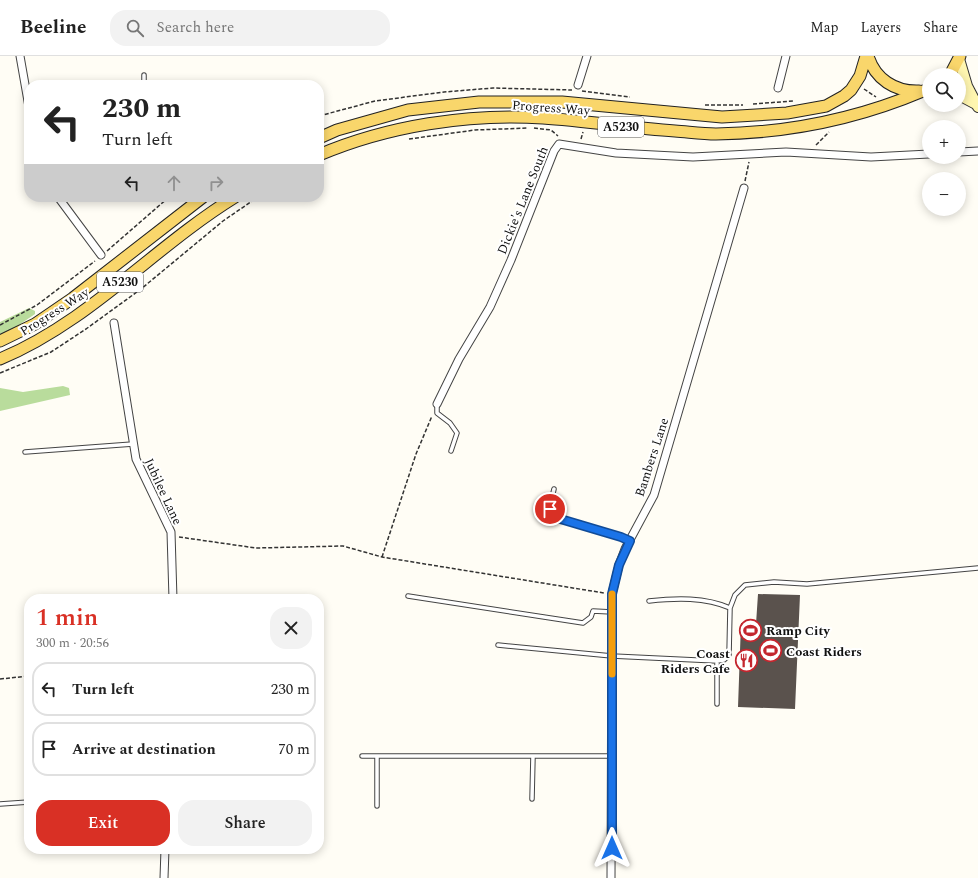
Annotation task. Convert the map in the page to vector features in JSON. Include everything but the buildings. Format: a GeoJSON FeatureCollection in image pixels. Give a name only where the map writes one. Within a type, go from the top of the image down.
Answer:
{"type":"FeatureCollection","features":[{"type":"Feature","properties":{"kind":"main road","name":"Progress Way"},"geometry":{"type":"LineString","coordinates":[[324,136],[336,130],[408,110],[479,102],[562,102],[722,116],[787,113],[826,106],[844,96],[856,83],[867,56]]}},
{"type":"Feature","properties":{"kind":"main road","name":"A5230"},"geometry":{"type":"LineString","coordinates":[[867,56],[875,72],[883,81],[895,88],[908,92],[922,90]]}},
{"type":"Feature","properties":{"kind":"main road"},"geometry":{"type":"LineString","coordinates":[[954,68],[960,57]]}},
{"type":"Feature","properties":{"kind":"main road","name":"Progress Way"},"geometry":{"type":"LineString","coordinates":[[324,153],[345,144],[401,129],[467,119],[542,118],[635,128],[715,134],[773,130],[834,121],[888,106],[922,92]]}},
{"type":"Feature","properties":{"kind":"main road","name":"Progress Way"},"geometry":{"type":"LineString","coordinates":[[0,341],[35,324],[73,298],[197,202]]}},
{"type":"Feature","properties":{"kind":"main road","name":"Progress Way"},"geometry":{"type":"LineString","coordinates":[[0,359],[48,334],[84,311],[190,228],[228,202]]}},
{"type":"Feature","properties":{"kind":"street"},"geometry":{"type":"LineString","coordinates":[[20,56],[24,80]]}},
{"type":"Feature","properties":{"kind":"street"},"geometry":{"type":"LineString","coordinates":[[578,85],[587,56]]}},
{"type":"Feature","properties":{"kind":"street"},"geometry":{"type":"LineString","coordinates":[[778,88],[786,56]]}},
{"type":"Feature","properties":{"kind":"street"},"geometry":{"type":"LineString","coordinates":[[960,57],[967,86],[977,106]]}},
{"type":"Feature","properties":{"kind":"street"},"geometry":{"type":"LineString","coordinates":[[966,99],[977,106]]}},
{"type":"Feature","properties":{"kind":"street","name":"Dickie's Lane South"},"geometry":{"type":"LineString","coordinates":[[437,404],[459,360],[490,307],[511,260],[554,151],[559,144],[616,153],[693,157],[786,152],[871,157],[922,154]]}},
{"type":"Feature","properties":{"kind":"street"},"geometry":{"type":"LineString","coordinates":[[966,152],[978,151]]}},
{"type":"Feature","properties":{"kind":"street","name":"Bambers Lane"},"geometry":{"type":"LineString","coordinates":[[612,878],[612,594],[619,565],[654,495],[744,188]]}},
{"type":"Feature","properties":{"kind":"street"},"geometry":{"type":"LineString","coordinates":[[62,202],[101,256]]}},
{"type":"Feature","properties":{"kind":"street","name":"Jubilee Lane"},"geometry":{"type":"LineString","coordinates":[[114,323],[136,459],[171,532],[173,594]]}},
{"type":"Feature","properties":{"kind":"street"},"geometry":{"type":"LineString","coordinates":[[164,854],[164,878]]}},
{"type":"Feature","properties":{"kind":"lane"},"geometry":{"type":"LineString","coordinates":[[144,75],[144,80]]}},
{"type":"Feature","properties":{"kind":"lane"},"geometry":{"type":"LineString","coordinates":[[437,404],[438,412],[450,423],[457,433],[451,451]]}},
{"type":"Feature","properties":{"kind":"lane"},"geometry":{"type":"LineString","coordinates":[[25,452],[133,444]]}},
{"type":"Feature","properties":{"kind":"lane"},"geometry":{"type":"LineString","coordinates":[[554,489],[550,506],[553,516],[630,541]]}},
{"type":"Feature","properties":{"kind":"lane"},"geometry":{"type":"LineString","coordinates":[[498,645],[612,656],[717,661],[724,660],[728,655],[730,608],[735,595],[745,585],[774,582],[807,584],[978,568]]}},
{"type":"Feature","properties":{"kind":"lane"},"geometry":{"type":"LineString","coordinates":[[408,596],[583,623],[591,617],[593,611],[612,612]]}},
{"type":"Feature","properties":{"kind":"lane"},"geometry":{"type":"LineString","coordinates":[[649,601],[669,599],[714,601],[730,608]]}},
{"type":"Feature","properties":{"kind":"lane"},"geometry":{"type":"LineString","coordinates":[[717,661],[717,704]]}},
{"type":"Feature","properties":{"kind":"lane"},"geometry":{"type":"LineString","coordinates":[[362,756],[612,756]]}},
{"type":"Feature","properties":{"kind":"lane"},"geometry":{"type":"LineString","coordinates":[[377,756],[377,806]]}},
{"type":"Feature","properties":{"kind":"lane"},"geometry":{"type":"LineString","coordinates":[[532,799],[533,756]]}},
{"type":"Feature","properties":{"kind":"lane"},"geometry":{"type":"LineString","coordinates":[[0,804],[24,802]]}},
{"type":"Feature","properties":{"kind":"path"},"geometry":{"type":"LineString","coordinates":[[856,83],[888,106]]}},
{"type":"Feature","properties":{"kind":"path"},"geometry":{"type":"LineString","coordinates":[[405,139],[475,130],[531,128],[550,130],[556,134],[563,144]]}},
{"type":"Feature","properties":{"kind":"path"},"geometry":{"type":"LineString","coordinates":[[744,188],[751,154]]}},
{"type":"Feature","properties":{"kind":"path"},"geometry":{"type":"LineString","coordinates":[[0,325],[37,305],[101,256],[163,202]]}},
{"type":"Feature","properties":{"kind":"path"},"geometry":{"type":"LineString","coordinates":[[0,373],[51,352],[86,330],[141,289],[223,221],[251,202]]}},
{"type":"Feature","properties":{"kind":"path"},"geometry":{"type":"LineString","coordinates":[[382,557],[416,454],[437,404]]}},
{"type":"Feature","properties":{"kind":"path"},"geometry":{"type":"LineString","coordinates":[[171,536],[256,548],[343,546],[382,557],[612,594]]}},
{"type":"Feature","properties":{"kind":"path"},"geometry":{"type":"LineString","coordinates":[[0,679],[24,677]]}},
{"type":"Feature","properties":{"kind":"green space"},"geometry":{"type":"Polygon","coordinates":[[[29,308],[35,311],[35,314],[16,327],[0,334],[0,322],[29,308]]]}},
{"type":"Feature","properties":{"kind":"green space"},"geometry":{"type":"Polygon","coordinates":[[[63,386],[69,388],[70,395],[0,411],[0,388],[23,392],[63,386]]]}},
{"type":"Feature","properties":{"kind":"slow traffic"},"geometry":{"type":"LineString","coordinates":[[612,594],[612,674]]}},
{"type":"Feature","properties":{"kind":"place","name":"Ramp City"},"geometry":{"type":"Point","coordinates":[751,630]}},
{"type":"Feature","properties":{"kind":"place","name":"Coast Riders"},"geometry":{"type":"Point","coordinates":[771,651]}},
{"type":"Feature","properties":{"kind":"place","name":"Coast Riders Cafe"},"geometry":{"type":"Point","coordinates":[746,660]}},
{"type":"Feature","properties":{"kind":"route"},"geometry":{"type":"LineString","coordinates":[[550,509],[553,516],[557,518],[630,541],[619,565],[612,594],[612,848]]}}]}
